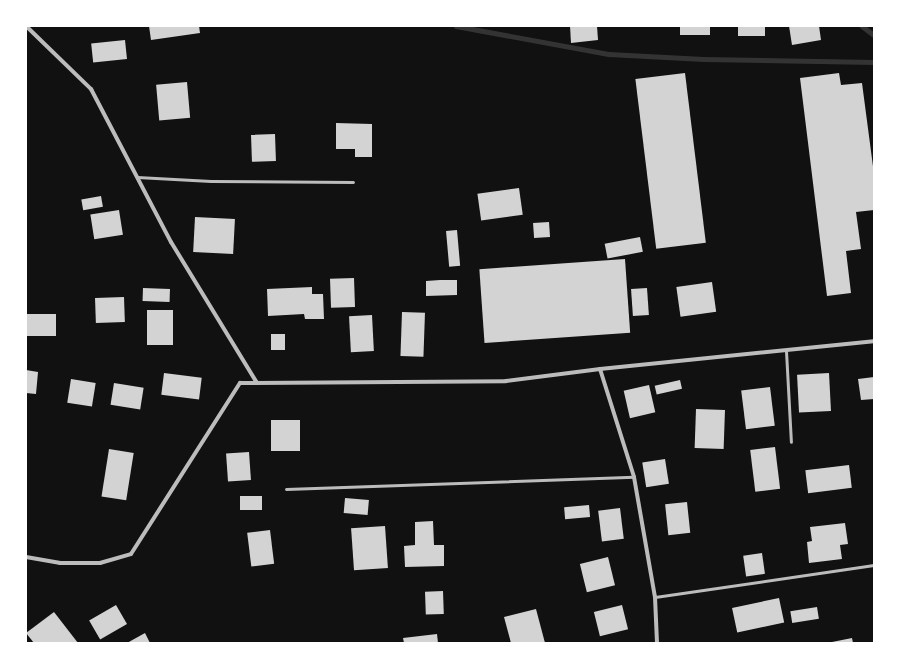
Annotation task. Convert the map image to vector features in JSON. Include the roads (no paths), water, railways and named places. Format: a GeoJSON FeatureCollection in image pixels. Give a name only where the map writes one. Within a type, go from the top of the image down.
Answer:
{"type":"FeatureCollection","features":[{"type":"Feature","properties":{"kind":"street"},"geometry":{"type":"LineString","coordinates":[[26,26],[91,89],[135,177],[175,249],[257,383]]}},
{"type":"Feature","properties":{"kind":"street"},"geometry":{"type":"LineString","coordinates":[[26,558],[60,563],[100,563],[131,554],[240,383],[506,381],[600,369],[874,341]]}},
{"type":"Feature","properties":{"kind":"street"},"geometry":{"type":"LineString","coordinates":[[600,369],[634,477],[655,597],[657,643]]}},
{"type":"Feature","properties":{"kind":"lane"},"geometry":{"type":"LineString","coordinates":[[135,177],[211,181],[353,182]]}},
{"type":"Feature","properties":{"kind":"lane"},"geometry":{"type":"LineString","coordinates":[[786,351],[791,442]]}},
{"type":"Feature","properties":{"kind":"lane"},"geometry":{"type":"LineString","coordinates":[[286,489],[634,477]]}},
{"type":"Feature","properties":{"kind":"lane"},"geometry":{"type":"LineString","coordinates":[[655,597],[874,565]]}},
{"type":"Feature","properties":{"kind":"waterway"},"geometry":{"type":"LineString","coordinates":[[456,26],[609,54],[703,59],[874,62]]}},
{"type":"Feature","properties":{"kind":"waterway"},"geometry":{"type":"LineString","coordinates":[[862,26],[874,35]]}}]}
